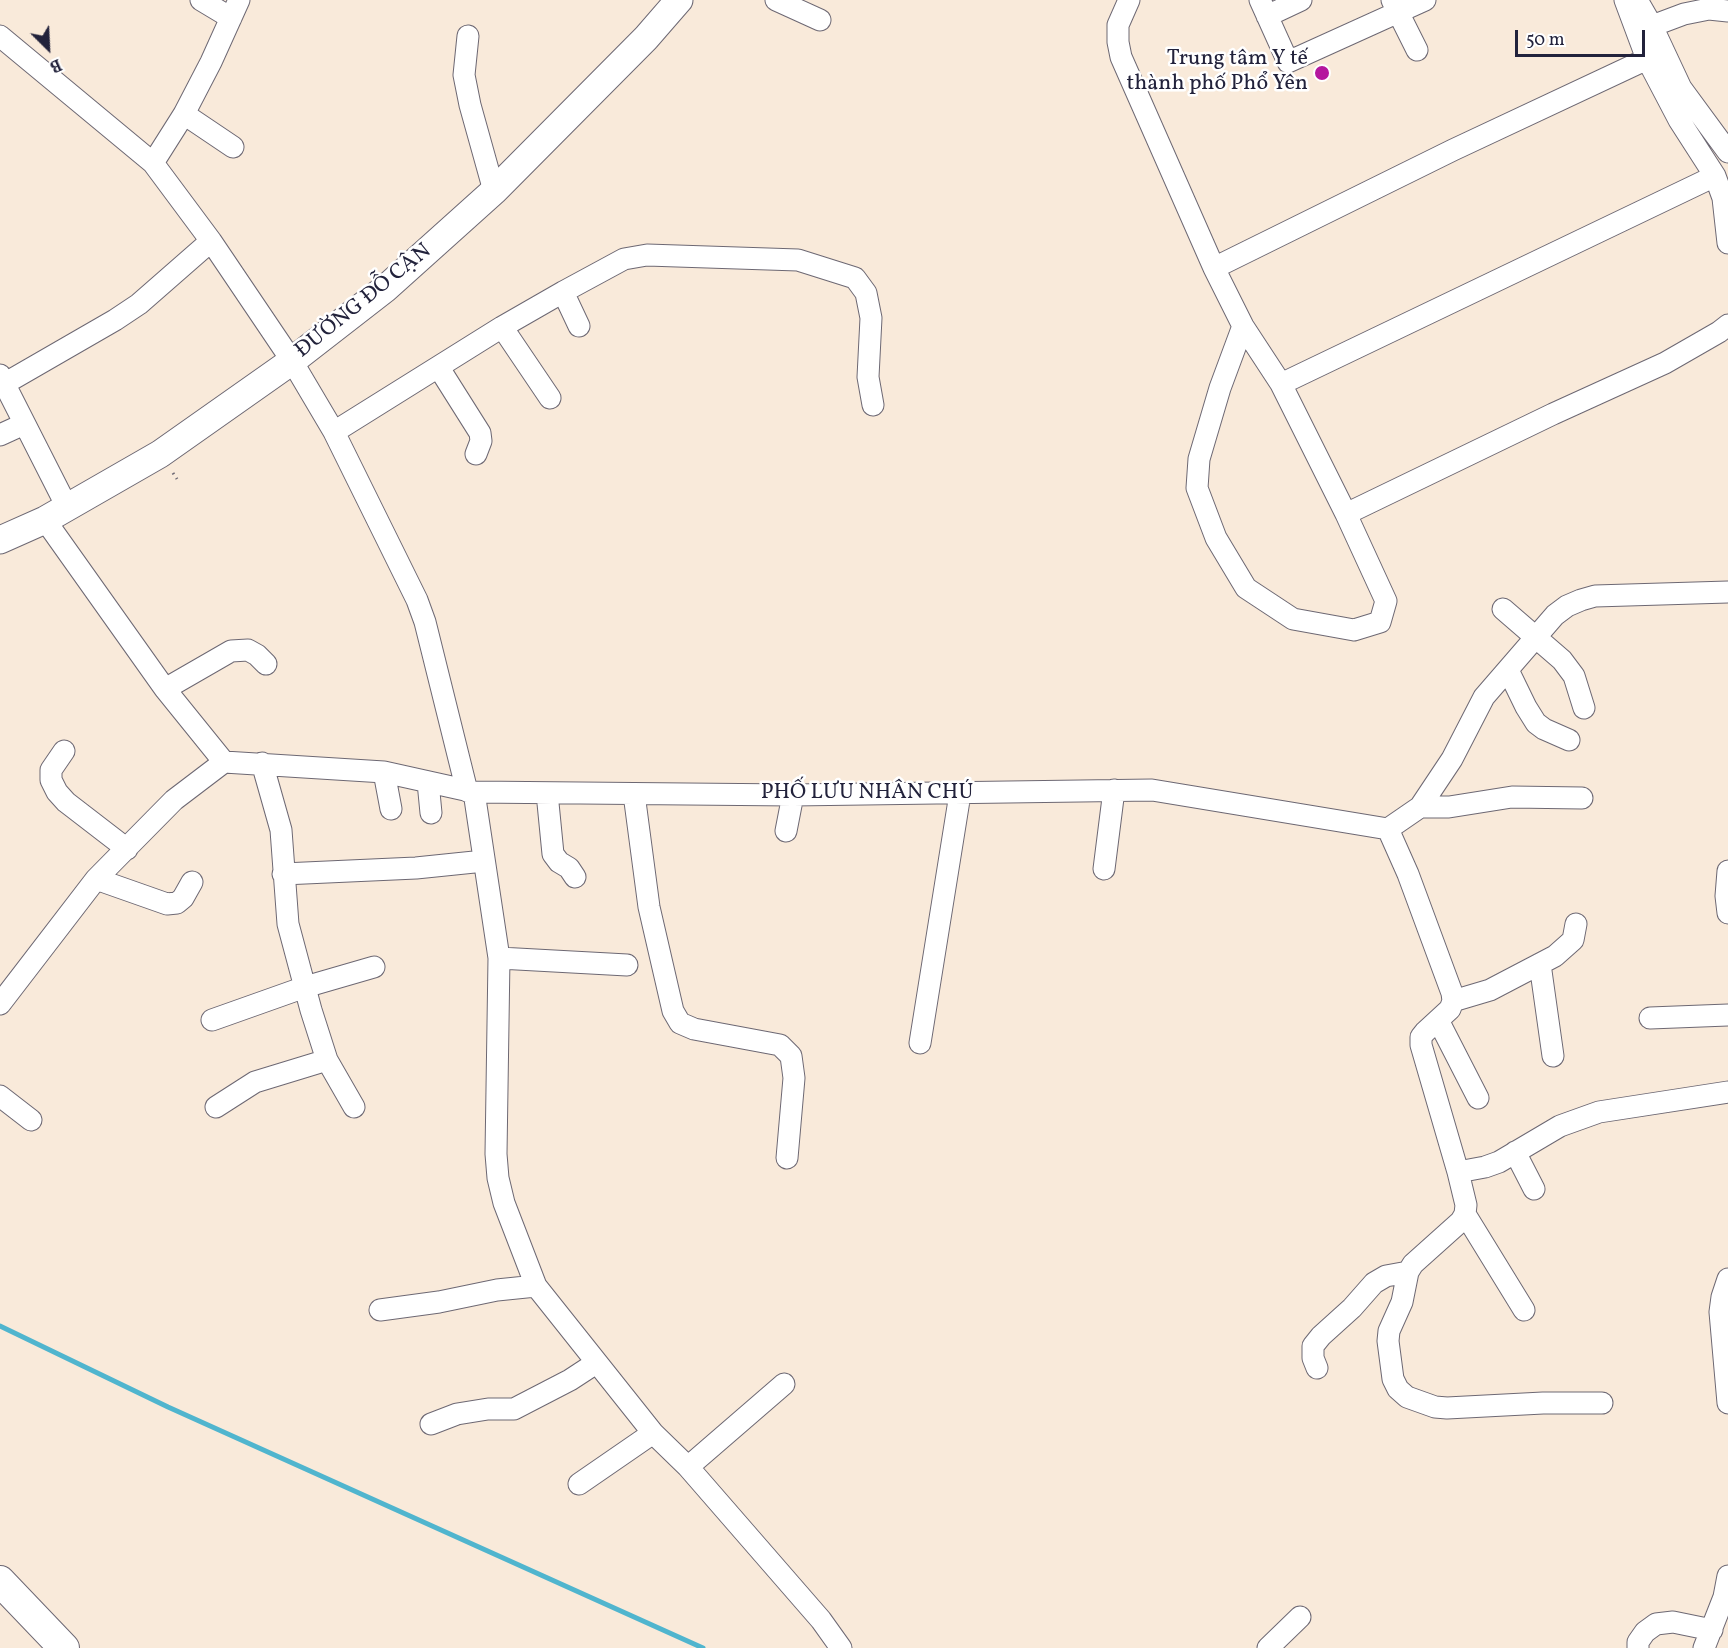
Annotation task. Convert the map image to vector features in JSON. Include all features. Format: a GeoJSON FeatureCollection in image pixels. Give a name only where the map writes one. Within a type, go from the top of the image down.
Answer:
{"type":"FeatureCollection","features":[{"type":"Feature","properties":{"kind":"highway"},"geometry":{"type":"LineString","coordinates":[[0,1581],[64,1648]]}},
{"type":"Feature","properties":{"kind":"main road","name":"ĐƯỜNG ĐỖ CẬN"},"geometry":{"type":"LineString","coordinates":[[0,540],[56,514],[160,454],[292,361],[386,288],[494,191],[646,38],[679,0]]}},
{"type":"Feature","properties":{"kind":"street"},"geometry":{"type":"LineString","coordinates":[[153,163],[184,114],[235,9],[201,0]]}},
{"type":"Feature","properties":{"kind":"street"},"geometry":{"type":"LineString","coordinates":[[776,0],[820,20]]}},
{"type":"Feature","properties":{"kind":"street"},"geometry":{"type":"LineString","coordinates":[[1129,0],[1118,25],[1121,57],[1214,267],[1243,326],[1281,384],[1346,514],[1386,601],[1380,622],[1354,630],[1293,619],[1246,588],[1216,538],[1197,488],[1199,459],[1220,388],[1243,326]]}},
{"type":"Feature","properties":{"kind":"street"},"geometry":{"type":"LineString","coordinates":[[1301,0],[1264,8],[1288,62],[1395,6],[1425,0]]}},
{"type":"Feature","properties":{"kind":"street"},"geometry":{"type":"LineString","coordinates":[[1625,0],[1647,59],[1679,120],[1715,176],[1723,198],[1728,243]]}},
{"type":"Feature","properties":{"kind":"street"},"geometry":{"type":"LineString","coordinates":[[1637,0],[1681,88],[1728,152]]}},
{"type":"Feature","properties":{"kind":"street"},"geometry":{"type":"LineString","coordinates":[[1395,6],[1417,50]]}},
{"type":"Feature","properties":{"kind":"street"},"geometry":{"type":"LineString","coordinates":[[1652,26],[1684,14],[1709,9],[1728,11]]}},
{"type":"Feature","properties":{"kind":"street"},"geometry":{"type":"LineString","coordinates":[[0,36],[153,163],[211,241],[292,361],[334,432],[417,600],[425,622],[470,791],[484,861],[499,958],[496,1154],[498,1178],[504,1203],[536,1286],[653,1433],[688,1467],[821,1620],[841,1648]]}},
{"type":"Feature","properties":{"kind":"street"},"geometry":{"type":"LineString","coordinates":[[468,36],[464,75],[494,191]]}},
{"type":"Feature","properties":{"kind":"street"},"geometry":{"type":"LineString","coordinates":[[1214,267],[1453,150],[1647,59]]}},
{"type":"Feature","properties":{"kind":"street"},"geometry":{"type":"LineString","coordinates":[[184,114],[233,147]]}},
{"type":"Feature","properties":{"kind":"street"},"geometry":{"type":"LineString","coordinates":[[1281,384],[1715,176]]}},
{"type":"Feature","properties":{"kind":"street"},"geometry":{"type":"LineString","coordinates":[[4,991],[96,879],[174,800],[224,762],[165,689],[56,514],[24,424],[2,379],[115,320],[138,304],[211,241]]}},
{"type":"Feature","properties":{"kind":"street"},"geometry":{"type":"LineString","coordinates":[[334,432],[502,327],[563,292],[624,260],[647,255],[798,260],[855,278],[866,293],[871,318],[868,377],[873,405]]}},
{"type":"Feature","properties":{"kind":"street"},"geometry":{"type":"LineString","coordinates":[[563,292],[579,326]]}},
{"type":"Feature","properties":{"kind":"street"},"geometry":{"type":"LineString","coordinates":[[1346,514],[1553,414],[1665,363],[1728,325]]}},
{"type":"Feature","properties":{"kind":"street"},"geometry":{"type":"LineString","coordinates":[[502,327],[550,398]]}},
{"type":"Feature","properties":{"kind":"street"},"geometry":{"type":"LineString","coordinates":[[439,368],[480,433],[481,441],[476,454]]}},
{"type":"Feature","properties":{"kind":"street"},"geometry":{"type":"LineString","coordinates":[[0,435],[24,424]]}},
{"type":"Feature","properties":{"kind":"street"},"geometry":{"type":"LineString","coordinates":[[1524,1310],[1466,1214],[1458,1172],[1421,1045],[1421,1037],[1450,1009],[1454,1001],[1408,874],[1388,829],[1420,807],[1452,759],[1478,706],[1555,615],[1581,600],[1595,596],[1728,592]]}},
{"type":"Feature","properties":{"kind":"street"},"geometry":{"type":"LineString","coordinates":[[1503,609],[1537,636],[1562,660],[1574,676],[1584,708]]}},
{"type":"Feature","properties":{"kind":"street"},"geometry":{"type":"LineString","coordinates":[[165,689],[231,651],[248,650],[266,664]]}},
{"type":"Feature","properties":{"kind":"street"},"geometry":{"type":"LineString","coordinates":[[1508,670],[1536,723],[1569,740]]}},
{"type":"Feature","properties":{"kind":"street"},"geometry":{"type":"LineString","coordinates":[[64,752],[51,770],[51,780],[57,792],[66,802],[127,849]]}},
{"type":"Feature","properties":{"kind":"street","name":"PHỐ LƯU NHÂN CHÚ"},"geometry":{"type":"LineString","coordinates":[[224,762],[384,772],[470,791],[793,795],[1152,790],[1388,829]]}},
{"type":"Feature","properties":{"kind":"street"},"geometry":{"type":"LineString","coordinates":[[262,763],[281,830],[288,924],[327,1060],[354,1107]]}},
{"type":"Feature","properties":{"kind":"street"},"geometry":{"type":"LineString","coordinates":[[384,772],[391,809]]}},
{"type":"Feature","properties":{"kind":"street"},"geometry":{"type":"LineString","coordinates":[[428,782],[431,813]]}},
{"type":"Feature","properties":{"kind":"street"},"geometry":{"type":"LineString","coordinates":[[1104,869],[1114,790]]}},
{"type":"Feature","properties":{"kind":"street"},"geometry":{"type":"LineString","coordinates":[[547,793],[553,854],[559,862],[569,867],[574,877]]}},
{"type":"Feature","properties":{"kind":"street"},"geometry":{"type":"LineString","coordinates":[[634,794],[648,898],[673,1011],[680,1023],[694,1029],[780,1045],[791,1056],[794,1078],[787,1158]]}},
{"type":"Feature","properties":{"kind":"street"},"geometry":{"type":"LineString","coordinates":[[920,1043],[960,794]]}},
{"type":"Feature","properties":{"kind":"street"},"geometry":{"type":"LineString","coordinates":[[786,831],[793,795]]}},
{"type":"Feature","properties":{"kind":"street"},"geometry":{"type":"LineString","coordinates":[[1420,807],[1449,807],[1512,797],[1582,798]]}},
{"type":"Feature","properties":{"kind":"street"},"geometry":{"type":"LineString","coordinates":[[283,874],[416,868],[484,861]]}},
{"type":"Feature","properties":{"kind":"street"},"geometry":{"type":"LineString","coordinates":[[1728,871],[1726,896],[1728,914]]}},
{"type":"Feature","properties":{"kind":"street"},"geometry":{"type":"LineString","coordinates":[[96,879],[167,904],[177,903],[183,898],[192,882]]}},
{"type":"Feature","properties":{"kind":"street"},"geometry":{"type":"LineString","coordinates":[[1454,1001],[1483,993],[1555,956],[1572,940],[1576,924]]}},
{"type":"Feature","properties":{"kind":"street"},"geometry":{"type":"LineString","coordinates":[[499,958],[627,965]]}},
{"type":"Feature","properties":{"kind":"street"},"geometry":{"type":"LineString","coordinates":[[1540,964],[1553,1056]]}},
{"type":"Feature","properties":{"kind":"street"},"geometry":{"type":"LineString","coordinates":[[213,1020],[305,987],[374,967]]}},
{"type":"Feature","properties":{"kind":"street"},"geometry":{"type":"LineString","coordinates":[[1650,1018],[1728,1015]]}},
{"type":"Feature","properties":{"kind":"street"},"geometry":{"type":"LineString","coordinates":[[1438,1020],[1479,1098]]}},
{"type":"Feature","properties":{"kind":"street"},"geometry":{"type":"LineString","coordinates":[[216,1107],[255,1082],[327,1060]]}},
{"type":"Feature","properties":{"kind":"street"},"geometry":{"type":"LineString","coordinates":[[1458,1172],[1485,1167],[1560,1126],[1599,1112],[1728,1092]]}},
{"type":"Feature","properties":{"kind":"street"},"geometry":{"type":"LineString","coordinates":[[0,1096],[31,1120]]}},
{"type":"Feature","properties":{"kind":"street"},"geometry":{"type":"LineString","coordinates":[[1515,1152],[1534,1189]]}},
{"type":"Feature","properties":{"kind":"street"},"geometry":{"type":"LineString","coordinates":[[1466,1214],[1413,1264],[1408,1272],[1402,1302],[1389,1331],[1388,1341],[1393,1379],[1398,1389],[1407,1397],[1435,1407],[1447,1408],[1543,1403],[1602,1403]]}},
{"type":"Feature","properties":{"kind":"street"},"geometry":{"type":"LineString","coordinates":[[1317,1368],[1313,1358],[1313,1346],[1321,1336],[1352,1308],[1374,1283],[1386,1276],[1408,1272]]}},
{"type":"Feature","properties":{"kind":"street"},"geometry":{"type":"LineString","coordinates":[[1728,1279],[1720,1312],[1728,1403]]}},
{"type":"Feature","properties":{"kind":"street"},"geometry":{"type":"LineString","coordinates":[[380,1310],[439,1302],[497,1290],[536,1286]]}},
{"type":"Feature","properties":{"kind":"street"},"geometry":{"type":"LineString","coordinates":[[431,1424],[457,1414],[488,1409],[514,1409],[570,1380],[596,1363]]}},
{"type":"Feature","properties":{"kind":"street"},"geometry":{"type":"LineString","coordinates":[[688,1467],[783,1384]]}},
{"type":"Feature","properties":{"kind":"street"},"geometry":{"type":"LineString","coordinates":[[579,1484],[653,1433]]}},
{"type":"Feature","properties":{"kind":"street"},"geometry":{"type":"LineString","coordinates":[[1638,1648],[1638,1642],[1645,1632],[1656,1624],[1673,1622],[1716,1630],[1728,1576]]}},
{"type":"Feature","properties":{"kind":"street"},"geometry":{"type":"LineString","coordinates":[[1268,1648],[1300,1617]]}},
{"type":"Feature","properties":{"kind":"waterway"},"geometry":{"type":"LineString","coordinates":[[0,1326],[168,1407],[703,1648]]}},
{"type":"Feature","properties":{"kind":"place","name":"Trung tâm Y tế thành phố Phổ Yên"},"geometry":{"type":"Point","coordinates":[1322,73]}}]}
